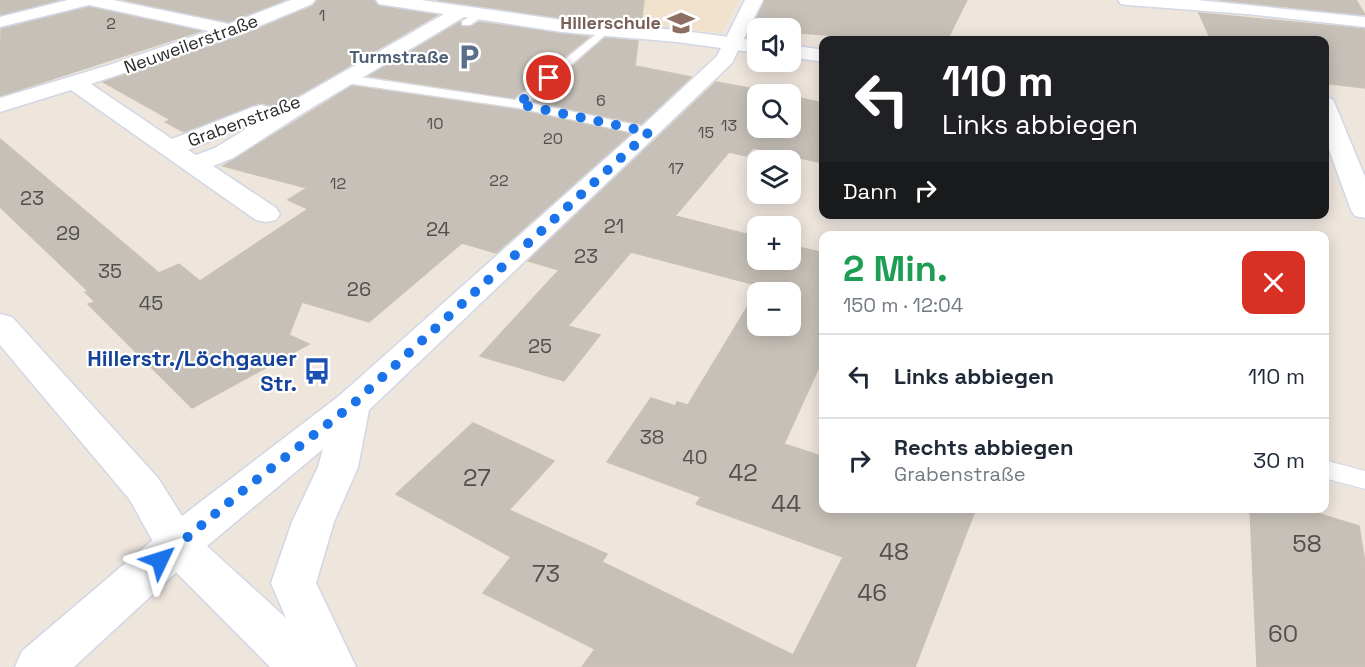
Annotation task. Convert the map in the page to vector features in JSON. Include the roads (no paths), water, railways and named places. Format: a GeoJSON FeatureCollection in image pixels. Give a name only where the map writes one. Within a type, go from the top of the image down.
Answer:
{"type":"FeatureCollection","features":[{"type":"Feature","properties":{"kind":"street"},"geometry":{"type":"LineString","coordinates":[[0,22],[89,0],[233,30]]}},
{"type":"Feature","properties":{"kind":"street","name":"Neuweilerstraße"},"geometry":{"type":"LineString","coordinates":[[0,105],[132,66],[233,30],[306,0]]}},
{"type":"Feature","properties":{"kind":"street"},"geometry":{"type":"LineString","coordinates":[[385,0],[468,17],[557,30],[606,29],[745,45]]}},
{"type":"Feature","properties":{"kind":"street","name":"Grabenstraße"},"geometry":{"type":"LineString","coordinates":[[195,164],[224,153],[346,79],[501,0]]}},
{"type":"Feature","properties":{"kind":"street"},"geometry":{"type":"LineString","coordinates":[[39,667],[177,545],[352,405],[720,65],[745,45],[754,0]]}},
{"type":"Feature","properties":{"kind":"street"},"geometry":{"type":"LineString","coordinates":[[1126,0],[1283,6],[1365,22]]}},
{"type":"Feature","properties":{"kind":"street"},"geometry":{"type":"LineString","coordinates":[[1283,6],[1293,31]]}},
{"type":"Feature","properties":{"kind":"street"},"geometry":{"type":"LineString","coordinates":[[801,53],[819,55]]}},
{"type":"Feature","properties":{"kind":"street"},"geometry":{"type":"LineString","coordinates":[[76,84],[266,214]]}},
{"type":"Feature","properties":{"kind":"street","name":"Grabenstraße"},"geometry":{"type":"LineString","coordinates":[[171,148],[289,101],[317,96]]}},
{"type":"Feature","properties":{"kind":"street"},"geometry":{"type":"LineString","coordinates":[[1329,116],[1365,210]]}},
{"type":"Feature","properties":{"kind":"street"},"geometry":{"type":"LineString","coordinates":[[0,324],[144,489],[177,545],[304,667]]}},
{"type":"Feature","properties":{"kind":"street"},"geometry":{"type":"LineString","coordinates":[[333,667],[293,583],[313,522],[338,467],[352,405]]}},
{"type":"Feature","properties":{"kind":"lane"},"geometry":{"type":"LineString","coordinates":[[518,104],[606,29]]}},
{"type":"Feature","properties":{"kind":"lane"},"geometry":{"type":"LineString","coordinates":[[346,79],[518,104],[649,132]]}},
{"type":"Feature","properties":{"kind":"lane"},"geometry":{"type":"LineString","coordinates":[[1329,470],[1365,480]]}},
{"type":"Feature","properties":{"kind":"place","name":"Hillerschule"},"geometry":{"type":"Point","coordinates":[681,23]}},
{"type":"Feature","properties":{"kind":"place","name":"Turmstraße"},"geometry":{"type":"Point","coordinates":[469,57]}},
{"type":"Feature","properties":{"kind":"place","name":"Hillerstr./Löchgauer Str."},"geometry":{"type":"Point","coordinates":[317,371]}}]}
